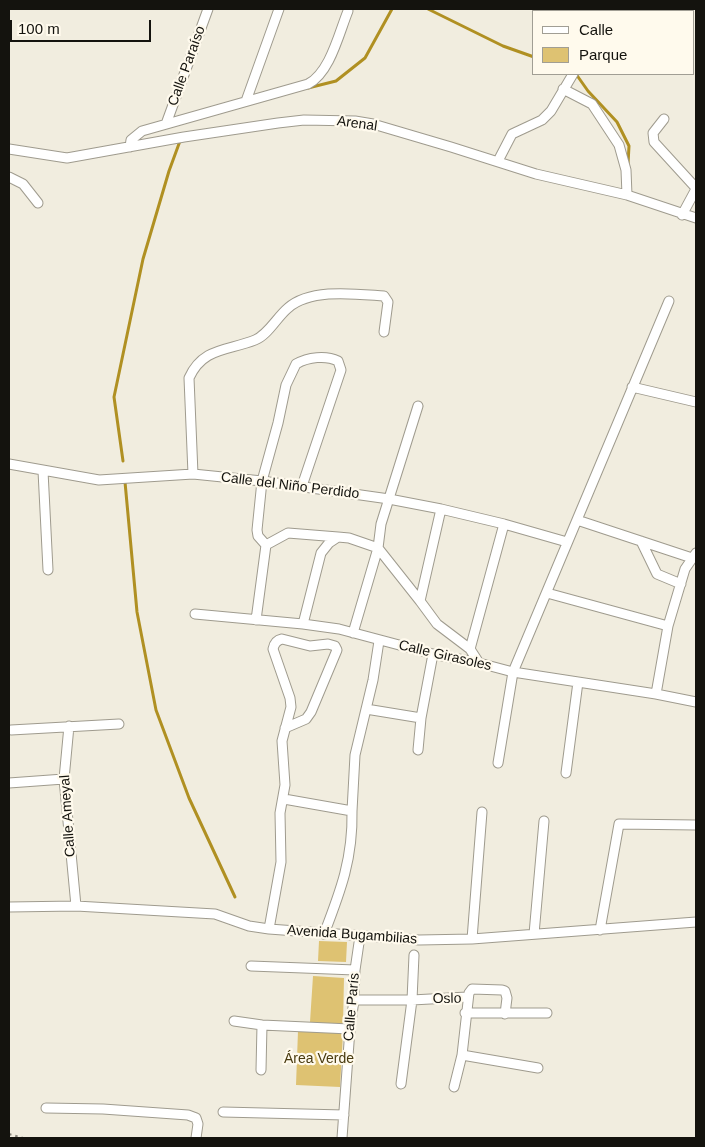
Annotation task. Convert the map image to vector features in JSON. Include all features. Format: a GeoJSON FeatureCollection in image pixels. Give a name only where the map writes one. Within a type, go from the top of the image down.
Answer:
{"type":"FeatureCollection","features":[{"type":"Feature","properties":{"kind":"street","name":"Calle Paraíso"},"geometry":{"type":"LineString","coordinates":[[166,124],[208,9]]}},
{"type":"Feature","properties":{"kind":"street"},"geometry":{"type":"LineString","coordinates":[[246,101],[279,9]]}},
{"type":"Feature","properties":{"kind":"street"},"geometry":{"type":"LineString","coordinates":[[130,147],[131,140],[142,131],[308,84],[315,80],[321,74],[348,10]]}},
{"type":"Feature","properties":{"kind":"street"},"geometry":{"type":"LineString","coordinates":[[498,161],[512,134],[542,120],[551,111],[572,75]]}},
{"type":"Feature","properties":{"kind":"street"},"geometry":{"type":"LineString","coordinates":[[564,89],[592,104],[619,145],[626,170],[627,195]]}},
{"type":"Feature","properties":{"kind":"street"},"geometry":{"type":"LineString","coordinates":[[664,119],[653,133],[654,142],[696,189],[682,214]]}},
{"type":"Feature","properties":{"kind":"street","name":"Arenal"},"geometry":{"type":"LineString","coordinates":[[9,149],[67,158],[184,136],[278,123],[304,120],[343,120],[373,124],[536,174],[627,195],[696,218]]}},
{"type":"Feature","properties":{"kind":"street"},"geometry":{"type":"LineString","coordinates":[[9,177],[23,184],[38,203]]}},
{"type":"Feature","properties":{"kind":"street"},"geometry":{"type":"LineString","coordinates":[[193,474],[189,378],[195,366],[203,359],[216,352],[264,336],[271,325],[289,307],[311,297],[332,293],[384,296],[388,302],[384,332]]}},
{"type":"Feature","properties":{"kind":"street"},"geometry":{"type":"LineString","coordinates":[[498,763],[513,672],[669,301]]}},
{"type":"Feature","properties":{"kind":"street"},"geometry":{"type":"LineString","coordinates":[[256,620],[266,545],[258,536],[257,530],[262,481],[286,385],[296,364],[301,361],[316,358],[332,358],[338,361],[341,370],[302,486]]}},
{"type":"Feature","properties":{"kind":"street"},"geometry":{"type":"LineString","coordinates":[[632,387],[696,402]]}},
{"type":"Feature","properties":{"kind":"street"},"geometry":{"type":"LineString","coordinates":[[353,633],[378,548],[389,499],[418,406]]}},
{"type":"Feature","properties":{"kind":"street","name":"Calle del Niño Perdido"},"geometry":{"type":"LineString","coordinates":[[9,464],[99,480],[193,474],[302,486],[441,509],[568,542]]}},
{"type":"Feature","properties":{"kind":"street"},"geometry":{"type":"LineString","coordinates":[[43,471],[48,570]]}},
{"type":"Feature","properties":{"kind":"street"},"geometry":{"type":"LineString","coordinates":[[420,601],[441,509]]}},
{"type":"Feature","properties":{"kind":"street"},"geometry":{"type":"LineString","coordinates":[[577,520],[694,555],[686,569],[668,626],[656,694]]}},
{"type":"Feature","properties":{"kind":"street"},"geometry":{"type":"LineString","coordinates":[[470,649],[504,524]]}},
{"type":"Feature","properties":{"kind":"street"},"geometry":{"type":"LineString","coordinates":[[266,545],[288,533],[349,538],[378,548],[437,624],[470,649],[479,663]]}},
{"type":"Feature","properties":{"kind":"street"},"geometry":{"type":"LineString","coordinates":[[303,624],[321,554],[329,543],[338,537]]}},
{"type":"Feature","properties":{"kind":"street"},"geometry":{"type":"LineString","coordinates":[[642,541],[657,574],[681,584]]}},
{"type":"Feature","properties":{"kind":"street"},"geometry":{"type":"LineString","coordinates":[[547,593],[668,626]]}},
{"type":"Feature","properties":{"kind":"street","name":"Calle Girasoles"},"geometry":{"type":"LineString","coordinates":[[195,614],[303,624],[353,633],[379,641],[513,672],[696,702]]}},
{"type":"Feature","properties":{"kind":"street"},"geometry":{"type":"LineString","coordinates":[[268,929],[280,862],[280,813],[285,785],[282,741],[285,728],[291,707],[290,698],[273,646],[282,639],[310,646],[328,644],[335,646],[337,650],[311,712],[306,719],[285,728]]}},
{"type":"Feature","properties":{"kind":"street"},"geometry":{"type":"LineString","coordinates":[[324,934],[343,885],[351,848],[355,755],[373,680],[379,641]]}},
{"type":"Feature","properties":{"kind":"street"},"geometry":{"type":"LineString","coordinates":[[418,750],[421,718],[433,654]]}},
{"type":"Feature","properties":{"kind":"street"},"geometry":{"type":"LineString","coordinates":[[566,772],[578,682]]}},
{"type":"Feature","properties":{"kind":"street"},"geometry":{"type":"LineString","coordinates":[[366,709],[421,718]]}},
{"type":"Feature","properties":{"kind":"street"},"geometry":{"type":"LineString","coordinates":[[11,730],[119,724]]}},
{"type":"Feature","properties":{"kind":"street","name":"Calle Ameyal"},"geometry":{"type":"LineString","coordinates":[[69,726],[64,779],[76,906]]}},
{"type":"Feature","properties":{"kind":"street"},"geometry":{"type":"LineString","coordinates":[[9,783],[64,779]]}},
{"type":"Feature","properties":{"kind":"street"},"geometry":{"type":"LineString","coordinates":[[284,799],[352,811]]}},
{"type":"Feature","properties":{"kind":"street"},"geometry":{"type":"LineString","coordinates":[[472,939],[482,812]]}},
{"type":"Feature","properties":{"kind":"street"},"geometry":{"type":"LineString","coordinates":[[534,934],[544,821]]}},
{"type":"Feature","properties":{"kind":"street"},"geometry":{"type":"LineString","coordinates":[[600,930],[619,824],[696,825]]}},
{"type":"Feature","properties":{"kind":"street","name":"Avenida Bugambilias"},"geometry":{"type":"LineString","coordinates":[[9,907],[76,906],[215,914],[249,926],[268,929],[419,940],[472,939],[696,922]]}},
{"type":"Feature","properties":{"kind":"street","name":"Calle París"},"geometry":{"type":"LineString","coordinates":[[342,1138],[355,970],[360,936]]}},
{"type":"Feature","properties":{"kind":"street","name":"Oslo"},"geometry":{"type":"LineString","coordinates":[[414,954],[412,1000],[467,997],[462,1055],[454,1087]]}},
{"type":"Feature","properties":{"kind":"street"},"geometry":{"type":"LineString","coordinates":[[251,966],[355,970]]}},
{"type":"Feature","properties":{"kind":"street"},"geometry":{"type":"LineString","coordinates":[[467,997],[472,989],[502,990],[507,994],[505,1014]]}},
{"type":"Feature","properties":{"kind":"street"},"geometry":{"type":"LineString","coordinates":[[354,1000],[412,1000],[401,1084]]}},
{"type":"Feature","properties":{"kind":"street"},"geometry":{"type":"LineString","coordinates":[[465,1013],[547,1013]]}},
{"type":"Feature","properties":{"kind":"street"},"geometry":{"type":"LineString","coordinates":[[234,1021],[262,1025],[350,1029]]}},
{"type":"Feature","properties":{"kind":"street"},"geometry":{"type":"LineString","coordinates":[[260,1070],[262,1025]]}},
{"type":"Feature","properties":{"kind":"street"},"geometry":{"type":"LineString","coordinates":[[462,1055],[538,1068]]}},
{"type":"Feature","properties":{"kind":"street"},"geometry":{"type":"LineString","coordinates":[[46,1108],[103,1109],[188,1115],[196,1118],[198,1124],[196,1138]]}},
{"type":"Feature","properties":{"kind":"street"},"geometry":{"type":"LineString","coordinates":[[223,1112],[344,1115]]}},
{"type":"Feature","properties":{"kind":"path"},"geometry":{"type":"LineString","coordinates":[[9,1134],[23,1138]]}},
{"type":"Feature","properties":{"kind":"green space"},"geometry":{"type":"Polygon","coordinates":[[[319,941],[347,942],[346,962],[318,961],[319,941]]]}},
{"type":"Feature","properties":{"kind":"green space","name":"Área Verde"},"geometry":{"type":"Polygon","coordinates":[[[313,976],[344,978],[343,1025],[310,1022],[313,976]]]}},
{"type":"Feature","properties":{"kind":"green space","name":"Área Verde"},"geometry":{"type":"Polygon","coordinates":[[[298,1031],[343,1033],[340,1087],[296,1085],[298,1031]]]}},
{"type":"Feature","properties":{"kind":"waterway"},"geometry":{"type":"LineString","coordinates":[[308,88],[336,81],[365,58],[392,9]]}},
{"type":"Feature","properties":{"kind":"waterway"},"geometry":{"type":"LineString","coordinates":[[428,9],[503,46],[532,56]]}},
{"type":"Feature","properties":{"kind":"waterway"},"geometry":{"type":"LineString","coordinates":[[577,75],[588,91],[617,122],[629,146],[628,164]]}},
{"type":"Feature","properties":{"kind":"waterway"},"geometry":{"type":"LineString","coordinates":[[123,461],[114,397],[143,259],[169,171],[180,141]]}},
{"type":"Feature","properties":{"kind":"waterway"},"geometry":{"type":"LineString","coordinates":[[125,482],[137,612],[156,710],[189,798],[235,897]]}}]}
